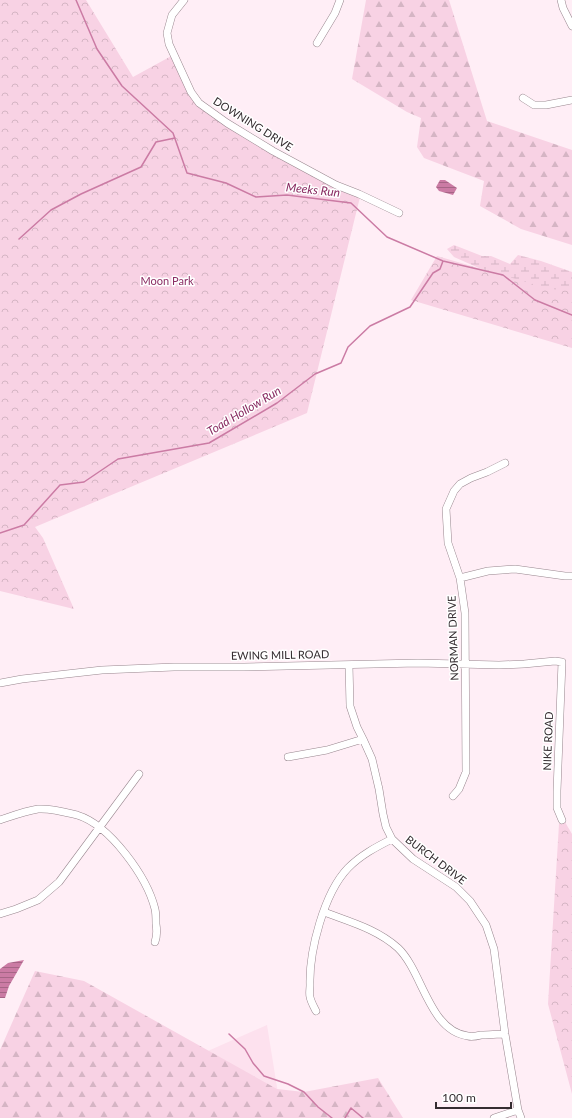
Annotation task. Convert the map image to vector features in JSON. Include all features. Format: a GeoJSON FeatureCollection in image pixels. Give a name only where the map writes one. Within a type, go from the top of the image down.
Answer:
{"type":"FeatureCollection","features":[{"type":"Feature","properties":{"kind":"street","name":"DOWNING DRIVE"},"geometry":{"type":"LineString","coordinates":[[184,0],[172,15],[167,33],[172,53],[191,92],[199,103],[227,123],[273,151],[336,185],[399,213]]}},
{"type":"Feature","properties":{"kind":"street"},"geometry":{"type":"LineString","coordinates":[[317,43],[335,13],[340,0]]}},
{"type":"Feature","properties":{"kind":"street"},"geometry":{"type":"LineString","coordinates":[[561,0],[563,8],[572,26]]}},
{"type":"Feature","properties":{"kind":"street"},"geometry":{"type":"LineString","coordinates":[[523,98],[534,105],[546,105],[572,100]]}},
{"type":"Feature","properties":{"kind":"street","name":"NORMAN DRIVE"},"geometry":{"type":"LineString","coordinates":[[453,796],[459,789],[466,772],[465,613],[460,578],[448,543],[446,509],[454,491],[460,484],[470,478],[505,463]]}},
{"type":"Feature","properties":{"kind":"street"},"geometry":{"type":"LineString","coordinates":[[460,578],[488,571],[515,569],[572,576]]}},
{"type":"Feature","properties":{"kind":"street","name":"EWING MILL ROAD"},"geometry":{"type":"LineString","coordinates":[[0,683],[22,678],[102,670],[174,667],[244,667],[348,664],[499,665],[555,661],[562,662]]}},
{"type":"Feature","properties":{"kind":"street","name":"NIKE ROAD"},"geometry":{"type":"LineString","coordinates":[[562,662],[557,791],[557,808],[562,820]]}},
{"type":"Feature","properties":{"kind":"street","name":"BURCH DRIVE"},"geometry":{"type":"LineString","coordinates":[[348,664],[350,706],[357,727],[372,759],[386,827],[392,839],[413,859],[456,887],[470,901],[486,925],[494,949],[505,1034],[518,1110],[521,1118]]}},
{"type":"Feature","properties":{"kind":"street"},"geometry":{"type":"LineString","coordinates":[[288,758],[327,750],[363,739]]}},
{"type":"Feature","properties":{"kind":"street"},"geometry":{"type":"LineString","coordinates":[[0,914],[38,900],[64,877],[138,774]]}},
{"type":"Feature","properties":{"kind":"street"},"geometry":{"type":"LineString","coordinates":[[0,820],[39,809],[60,811],[79,816],[92,822],[100,828],[128,857],[150,895],[155,909],[157,937],[155,942]]}},
{"type":"Feature","properties":{"kind":"street"},"geometry":{"type":"LineString","coordinates":[[316,1011],[310,998],[311,963],[317,934],[330,895],[348,868],[370,850],[392,839]]}},
{"type":"Feature","properties":{"kind":"street"},"geometry":{"type":"LineString","coordinates":[[324,912],[382,935],[399,949],[410,964],[436,1016],[446,1026],[456,1032],[468,1036],[505,1034]]}},
{"type":"Feature","properties":{"kind":"street"},"geometry":{"type":"LineString","coordinates":[[494,1118],[518,1110]]}},
{"type":"Feature","properties":{"kind":"shaded area"},"geometry":{"type":"Polygon","coordinates":[[[440,180],[445,180],[457,188],[453,195],[439,191],[436,187],[440,180]]]}},
{"type":"Feature","properties":{"kind":"shaded area"},"geometry":{"type":"Polygon","coordinates":[[[24,960],[9,986],[5,998],[0,998],[0,969],[8,963],[24,960]]]}},
{"type":"Feature","properties":{"kind":"shaded area"},"geometry":{"type":"Polygon","coordinates":[[[267,1025],[282,1118],[56,1118],[267,1025]]]}},
{"type":"Feature","properties":{"kind":"green space","name":"Moon Park"},"geometry":{"type":"Polygon","coordinates":[[[0,0],[86,0],[133,77],[175,54],[203,108],[360,197],[307,413],[35,527],[43,538],[74,609],[0,591],[0,0]]]}},
{"type":"Feature","properties":{"kind":"green space"},"geometry":{"type":"Polygon","coordinates":[[[366,0],[449,0],[487,121],[572,150],[572,245],[521,229],[480,206],[484,181],[424,158],[417,147],[421,118],[407,112],[352,79],[366,0]]]}},
{"type":"Feature","properties":{"kind":"green space"},"geometry":{"type":"Polygon","coordinates":[[[454,245],[482,256],[491,256],[510,264],[518,255],[572,272],[572,300],[531,291],[454,257],[447,249],[454,245]]]}},
{"type":"Feature","properties":{"kind":"green space"},"geometry":{"type":"Polygon","coordinates":[[[437,256],[550,289],[572,291],[572,348],[411,300],[437,256]]]}},
{"type":"Feature","properties":{"kind":"green space"},"geometry":{"type":"Polygon","coordinates":[[[565,822],[572,834],[572,1094],[548,1004],[559,824],[565,822]]]}},
{"type":"Feature","properties":{"kind":"green space"},"geometry":{"type":"Polygon","coordinates":[[[35,971],[84,981],[277,1089],[304,1092],[378,1078],[403,1118],[0,1118],[0,1050],[35,971]]]}},
{"type":"Feature","properties":{"kind":"waterway","name":"Meeks Run"},"geometry":{"type":"LineString","coordinates":[[76,0],[97,49],[122,86],[173,133],[187,173],[226,183],[256,197],[287,195],[351,203],[387,237],[443,261],[503,275],[535,300],[572,315]]}},
{"type":"Feature","properties":{"kind":"waterway"},"geometry":{"type":"LineString","coordinates":[[19,239],[51,210],[81,194],[141,167],[156,142],[175,138]]}},
{"type":"Feature","properties":{"kind":"waterway","name":"Toad Hollow Run"},"geometry":{"type":"LineString","coordinates":[[0,533],[24,525],[60,485],[84,482],[118,459],[209,443],[277,403],[315,374],[341,363],[348,347],[370,326],[410,307],[433,273],[440,269],[443,261]]}},
{"type":"Feature","properties":{"kind":"waterway"},"geometry":{"type":"LineString","coordinates":[[229,1034],[245,1049],[253,1063],[264,1076],[288,1084],[304,1092],[318,1107],[332,1118]]}},
{"type":"Feature","properties":{"kind":"waterway"},"geometry":{"type":"LineString","coordinates":[[345,1118],[351,1108],[363,1118]]}}]}
